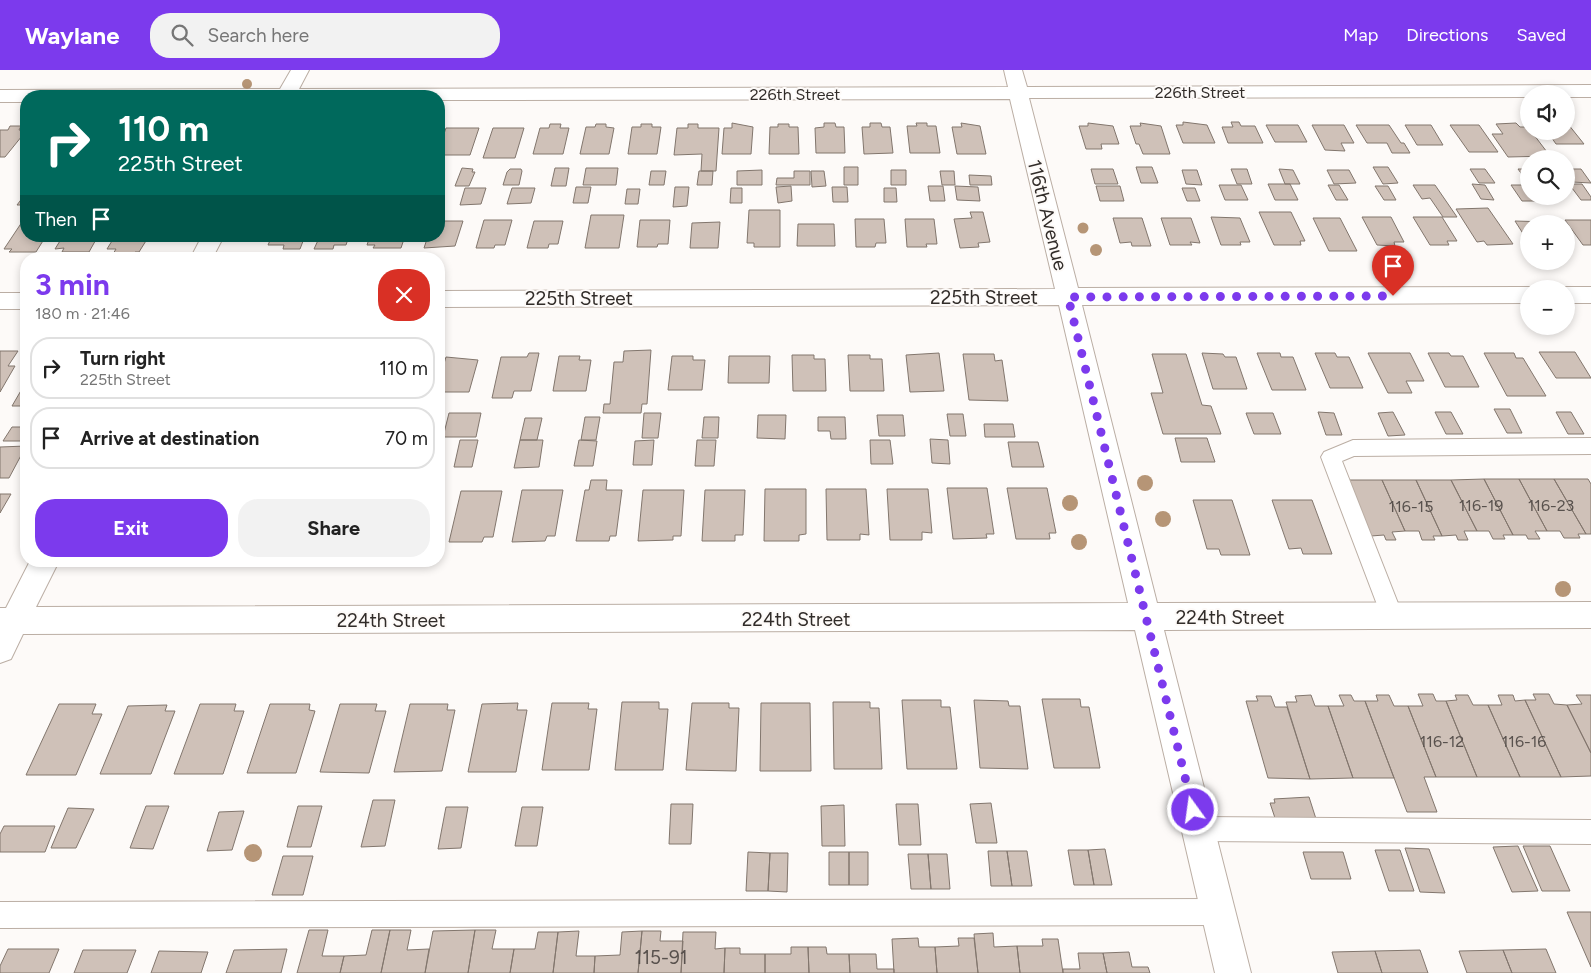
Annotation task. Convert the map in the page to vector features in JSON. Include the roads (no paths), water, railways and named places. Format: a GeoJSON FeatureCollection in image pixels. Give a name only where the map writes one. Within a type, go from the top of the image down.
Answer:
{"type":"FeatureCollection","features":[{"type":"Feature","properties":{"kind":"street"},"geometry":{"type":"LineString","coordinates":[[289,90],[300,70]]}},
{"type":"Feature","properties":{"kind":"street","name":"226th Street"},"geometry":{"type":"LineString","coordinates":[[445,93],[1015,81],[1591,91]]}},
{"type":"Feature","properties":{"kind":"street","name":"116th Avenue"},"geometry":{"type":"LineString","coordinates":[[1015,81],[1232,973]]}},
{"type":"Feature","properties":{"kind":"street","name":"226th Street"},"geometry":{"type":"LineString","coordinates":[[0,96],[20,96]]}},
{"type":"Feature","properties":{"kind":"street"},"geometry":{"type":"LineString","coordinates":[[1575,295],[1591,295]]}},
{"type":"Feature","properties":{"kind":"street","name":"225th Street"},"geometry":{"type":"LineString","coordinates":[[445,299],[1520,296]]}},
{"type":"Feature","properties":{"kind":"street"},"geometry":{"type":"LineString","coordinates":[[0,301],[20,301]]}},
{"type":"Feature","properties":{"kind":"street"},"geometry":{"type":"LineString","coordinates":[[0,649],[7,621],[41,567]]}},
{"type":"Feature","properties":{"kind":"street","name":"224th Street"},"geometry":{"type":"LineString","coordinates":[[7,621],[1591,615]]}},
{"type":"Feature","properties":{"kind":"lane"},"geometry":{"type":"LineString","coordinates":[[1392,616],[1331,457],[1353,448],[1591,446]]}},
{"type":"Feature","properties":{"kind":"lane"},"geometry":{"type":"LineString","coordinates":[[1198,829],[1591,832]]}},
{"type":"Feature","properties":{"kind":"lane"},"geometry":{"type":"LineString","coordinates":[[0,916],[1218,912]]}}]}
